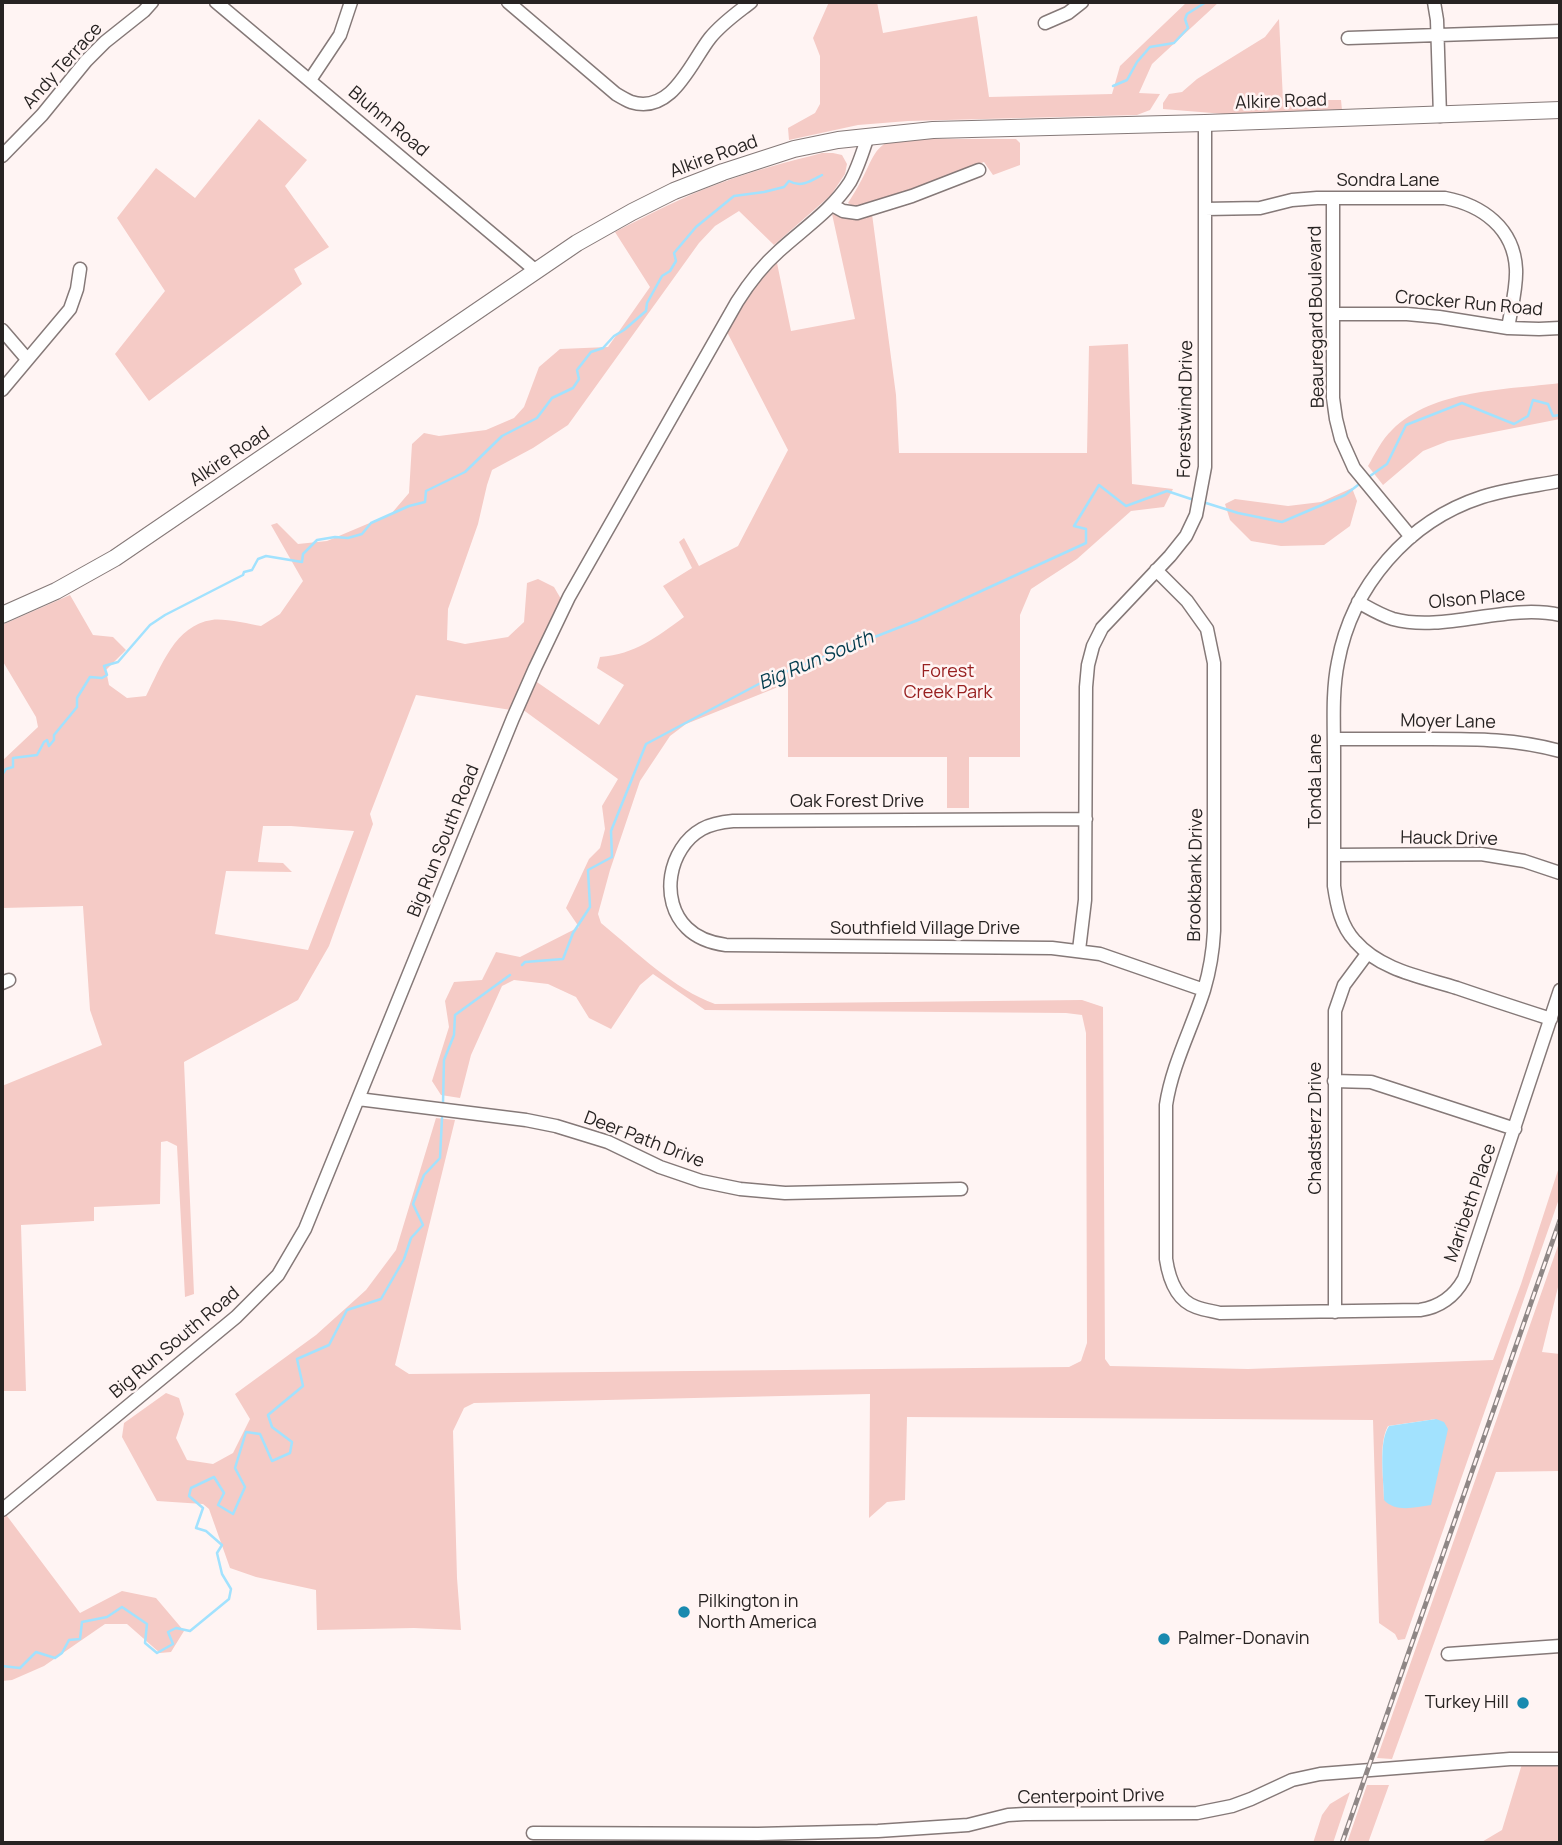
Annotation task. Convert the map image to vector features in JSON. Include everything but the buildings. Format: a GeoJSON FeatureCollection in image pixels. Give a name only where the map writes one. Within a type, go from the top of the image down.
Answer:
{"type":"FeatureCollection","features":[{"type":"Feature","properties":{"kind":"main road","name":"Alkire Road"},"geometry":{"type":"LineString","coordinates":[[2,615],[56,591],[115,558],[536,270],[611,223],[674,191],[723,172],[794,149],[838,139],[933,130],[1440,116],[1560,110]]}},
{"type":"Feature","properties":{"kind":"street","name":"Andy Terrace"},"geometry":{"type":"LineString","coordinates":[[2,156],[42,115],[86,61],[105,42],[144,12],[152,2]]}},
{"type":"Feature","properties":{"kind":"street","name":"Bluhm Road"},"geometry":{"type":"LineString","coordinates":[[216,2],[536,270]]}},
{"type":"Feature","properties":{"kind":"street"},"geometry":{"type":"LineString","coordinates":[[310,80],[340,35],[351,2]]}},
{"type":"Feature","properties":{"kind":"street"},"geometry":{"type":"LineString","coordinates":[[508,2],[617,94],[632,102],[649,103],[674,90],[722,24],[751,2]]}},
{"type":"Feature","properties":{"kind":"street"},"geometry":{"type":"LineString","coordinates":[[1045,23],[1068,13],[1082,2]]}},
{"type":"Feature","properties":{"kind":"street"},"geometry":{"type":"LineString","coordinates":[[1434,2],[1440,116]]}},
{"type":"Feature","properties":{"kind":"street"},"geometry":{"type":"LineString","coordinates":[[1348,38],[1560,31]]}},
{"type":"Feature","properties":{"kind":"street","name":"Forestwind Drive"},"geometry":{"type":"LineString","coordinates":[[1079,950],[1085,900],[1088,665],[1102,628],[1186,536],[1196,515],[1205,467],[1205,123]]}},
{"type":"Feature","properties":{"kind":"street","name":"Big Run South Road"},"geometry":{"type":"LineString","coordinates":[[2,1510],[236,1317],[278,1275],[305,1229],[513,718],[569,597],[723,325],[748,286],[776,253],[832,205],[850,181],[868,136]]}},
{"type":"Feature","properties":{"kind":"street"},"geometry":{"type":"LineString","coordinates":[[832,205],[857,213],[912,196],[979,170]]}},
{"type":"Feature","properties":{"kind":"street","name":"Sondra Lane"},"geometry":{"type":"LineString","coordinates":[[1205,209],[1252,209],[1292,200],[1333,198],[1445,198],[1475,206],[1499,226],[1507,239],[1516,268],[1508,328]]}},
{"type":"Feature","properties":{"kind":"street","name":"Beauregard Boulevard"},"geometry":{"type":"LineString","coordinates":[[1333,198],[1333,398],[1336,419],[1341,439],[1354,468],[1410,537]]}},
{"type":"Feature","properties":{"kind":"street"},"geometry":{"type":"LineString","coordinates":[[2,390],[69,309],[78,289],[80,269]]}},
{"type":"Feature","properties":{"kind":"street","name":"Crocker Run Road"},"geometry":{"type":"LineString","coordinates":[[1333,314],[1407,314],[1508,328],[1560,328]]}},
{"type":"Feature","properties":{"kind":"street"},"geometry":{"type":"LineString","coordinates":[[2,330],[27,359]]}},
{"type":"Feature","properties":{"kind":"street","name":"Tonda Lane"},"geometry":{"type":"LineString","coordinates":[[1367,954],[1353,940],[1343,924],[1334,886],[1335,680],[1341,646],[1358,602],[1387,560],[1410,537],[1434,520],[1482,497],[1560,481]]}},
{"type":"Feature","properties":{"kind":"street","name":"Brookbank Drive"},"geometry":{"type":"LineString","coordinates":[[1156,570],[1187,601],[1208,629],[1214,663],[1212,956],[1204,990],[1169,1087],[1166,1105],[1166,1259],[1170,1280],[1175,1289],[1196,1307]]}},
{"type":"Feature","properties":{"kind":"street","name":"Olson Place"},"geometry":{"type":"LineString","coordinates":[[1358,602],[1392,618],[1408,622],[1524,612],[1560,614]]}},
{"type":"Feature","properties":{"kind":"street","name":"Moyer Lane"},"geometry":{"type":"LineString","coordinates":[[1334,739],[1491,739],[1536,744],[1560,751]]}},
{"type":"Feature","properties":{"kind":"street","name":"Oak Forest Drive"},"geometry":{"type":"LineString","coordinates":[[670,890],[671,873],[685,844],[700,830],[716,823],[1086,819]]}},
{"type":"Feature","properties":{"kind":"street","name":"Hauck Drive"},"geometry":{"type":"LineString","coordinates":[[1334,855],[1481,855],[1524,861],[1560,873]]}},
{"type":"Feature","properties":{"kind":"street","name":"Southfield Village Drive"},"geometry":{"type":"LineString","coordinates":[[670,890],[678,917],[692,933],[710,943],[1079,950],[1127,962],[1204,990]]}},
{"type":"Feature","properties":{"kind":"street"},"geometry":{"type":"LineString","coordinates":[[1367,954],[1394,968],[1551,1019]]}},
{"type":"Feature","properties":{"kind":"street","name":"Chadsterz Drive"},"geometry":{"type":"LineString","coordinates":[[1335,1312],[1335,1011],[1344,985],[1367,954]]}},
{"type":"Feature","properties":{"kind":"street","name":"Maribeth Place"},"geometry":{"type":"LineString","coordinates":[[1196,1307],[1220,1312],[1420,1310],[1431,1308],[1450,1297],[1464,1279],[1560,990]]}},
{"type":"Feature","properties":{"kind":"street"},"geometry":{"type":"LineString","coordinates":[[1334,1081],[1371,1082],[1515,1129]]}},
{"type":"Feature","properties":{"kind":"street","name":"Deer Path Drive"},"geometry":{"type":"LineString","coordinates":[[358,1099],[556,1126],[608,1142],[660,1167],[701,1181],[740,1189],[785,1192],[961,1189]]}},
{"type":"Feature","properties":{"kind":"street"},"geometry":{"type":"LineString","coordinates":[[1448,1654],[1560,1646]]}},
{"type":"Feature","properties":{"kind":"street","name":"Centerpoint Drive"},"geometry":{"type":"LineString","coordinates":[[533,1833],[797,1833],[935,1828],[968,1825],[1008,1815],[1025,1814],[1197,1813],[1241,1802],[1292,1780],[1320,1774],[1510,1759],[1560,1759]]}},
{"type":"Feature","properties":{"kind":"green space"},"geometry":{"type":"Polygon","coordinates":[[[829,2],[877,2],[883,33],[977,16],[989,97],[1112,94],[1120,66],[1187,2],[1219,2],[1152,64],[1139,93],[1160,94],[1150,110],[1137,115],[908,121],[858,125],[789,140],[788,128],[815,113],[820,104],[820,56],[813,38],[829,2]]]}},
{"type":"Feature","properties":{"kind":"green space"},"geometry":{"type":"Polygon","coordinates":[[[1279,19],[1283,100],[1341,100],[1342,110],[1237,115],[1163,109],[1163,103],[1169,94],[1182,92],[1197,79],[1265,37],[1279,19]]]}},
{"type":"Feature","properties":{"kind":"green space"},"geometry":{"type":"Polygon","coordinates":[[[259,119],[307,160],[285,186],[329,247],[294,269],[302,284],[149,401],[115,354],[165,291],[117,218],[156,168],[195,198],[259,119]]]}},
{"type":"Feature","properties":{"kind":"green space"},"geometry":{"type":"Polygon","coordinates":[[[897,139],[1016,139],[1020,143],[1020,165],[993,175],[984,162],[870,204],[856,208],[848,203],[875,154],[884,144],[897,139]]]}},
{"type":"Feature","properties":{"kind":"green space"},"geometry":{"type":"Polygon","coordinates":[[[822,153],[842,155],[847,164],[845,174],[831,195],[774,245],[739,211],[715,226],[699,243],[568,425],[492,470],[478,524],[448,609],[447,640],[465,644],[508,637],[524,622],[527,583],[538,579],[554,587],[561,599],[511,710],[416,695],[370,814],[373,824],[329,946],[298,1000],[184,1062],[194,1294],[185,1297],[177,1146],[167,1141],[161,1142],[160,1204],[94,1207],[94,1221],[21,1225],[26,1391],[2,1391],[2,1086],[102,1045],[90,1010],[83,906],[2,908],[2,761],[38,727],[36,717],[2,660],[2,625],[70,595],[93,635],[113,637],[126,650],[106,670],[109,685],[127,698],[146,696],[171,649],[188,630],[212,620],[261,626],[280,614],[303,581],[271,525],[277,523],[298,544],[327,541],[391,514],[409,493],[412,444],[424,433],[439,436],[486,430],[514,418],[524,407],[539,367],[560,349],[608,347],[650,287],[615,232],[665,206],[731,179],[822,153]],[[263,826],[258,862],[283,863],[292,872],[226,871],[215,934],[308,950],[354,831],[263,826]]]}},
{"type":"Feature","properties":{"kind":"green space","name":"Forest Creek Park"},"geometry":{"type":"Polygon","coordinates":[[[832,214],[854,219],[872,214],[896,395],[899,453],[1087,453],[1089,346],[1128,344],[1132,484],[1173,489],[1164,507],[1131,511],[1077,559],[1031,589],[1020,615],[1020,757],[969,757],[969,808],[947,808],[947,757],[788,757],[788,683],[686,724],[670,736],[640,781],[610,870],[598,914],[601,923],[670,979],[715,1004],[1082,1000],[1103,1007],[1105,1359],[1110,1366],[1248,1369],[1493,1360],[1560,1164],[1560,1196],[1405,1639],[1398,1640],[1395,1634],[1379,1623],[1373,1420],[907,1417],[905,1500],[887,1502],[869,1518],[870,1394],[474,1403],[464,1408],[453,1431],[461,1630],[317,1630],[316,1590],[256,1577],[230,1568],[209,1509],[203,1504],[157,1501],[122,1437],[124,1423],[166,1393],[179,1398],[184,1414],[176,1438],[187,1460],[213,1464],[233,1453],[250,1419],[235,1394],[316,1335],[366,1290],[396,1250],[436,1118],[455,1120],[395,1365],[409,1374],[1069,1367],[1081,1361],[1087,1343],[1086,1033],[1082,1015],[705,1010],[653,974],[640,985],[611,1029],[589,1018],[576,997],[548,984],[514,980],[502,986],[471,1055],[460,1098],[441,1095],[432,1081],[449,1027],[445,1001],[454,982],[482,980],[496,952],[520,957],[579,927],[566,908],[589,859],[600,848],[605,829],[602,806],[618,779],[522,709],[534,680],[599,725],[624,685],[597,668],[600,657],[635,649],[684,617],[663,586],[692,568],[679,542],[684,538],[699,566],[738,546],[788,450],[726,330],[747,294],[777,263],[791,331],[855,319],[832,214]],[[1436,1419],[1388,1426],[1382,1452],[1384,1500],[1436,1419]]]}},
{"type":"Feature","properties":{"kind":"green space"},"geometry":{"type":"Polygon","coordinates":[[[1560,383],[1560,419],[1448,441],[1423,451],[1383,485],[1368,466],[1392,430],[1409,416],[1428,406],[1471,394],[1560,383]]]}},
{"type":"Feature","properties":{"kind":"green space"},"geometry":{"type":"Polygon","coordinates":[[[1352,488],[1357,501],[1350,526],[1324,545],[1281,546],[1251,541],[1230,520],[1225,504],[1235,499],[1288,506],[1321,502],[1352,488]]]}},
{"type":"Feature","properties":{"kind":"green space"},"geometry":{"type":"Polygon","coordinates":[[[1560,1240],[1560,1279],[1542,1352],[1560,1354],[1560,1471],[1496,1472],[1392,1759],[1377,1758],[1560,1240]]]}},
{"type":"Feature","properties":{"kind":"green space"},"geometry":{"type":"Polygon","coordinates":[[[4,1512],[80,1613],[122,1591],[156,1598],[184,1631],[171,1652],[160,1653],[127,1624],[105,1624],[44,1666],[12,1680],[2,1681],[4,1512]]]}},
{"type":"Feature","properties":{"kind":"green space"},"geometry":{"type":"Polygon","coordinates":[[[1538,1763],[1560,1767],[1560,1843],[1480,1843],[1502,1830],[1522,1764],[1538,1763]]]}},
{"type":"Feature","properties":{"kind":"green space"},"geometry":{"type":"Polygon","coordinates":[[[1367,1785],[1389,1785],[1368,1843],[1347,1843],[1367,1785]]]}},
{"type":"Feature","properties":{"kind":"green space"},"geometry":{"type":"Polygon","coordinates":[[[1350,1792],[1333,1843],[1313,1843],[1322,1815],[1330,1804],[1350,1792]]]}},
{"type":"Feature","properties":{"kind":"water"},"geometry":{"type":"Polygon","coordinates":[[[1436,1419],[1444,1422],[1448,1429],[1431,1505],[1394,1507],[1384,1500],[1382,1462],[1389,1426],[1436,1419]]]}},
{"type":"Feature","properties":{"kind":"waterway"},"geometry":{"type":"LineString","coordinates":[[1113,86],[1127,80],[1150,47],[1174,43],[1188,28],[1185,19],[1187,14],[1206,2]]}},
{"type":"Feature","properties":{"kind":"waterway"},"geometry":{"type":"LineString","coordinates":[[2,775],[6,769],[13,767],[13,758],[37,755],[47,740],[49,746],[54,735],[77,707],[77,698],[90,677],[102,678],[107,675],[104,666],[118,662],[150,625],[252,570],[258,559],[266,556],[302,562],[303,554],[317,540],[348,538],[362,534],[371,523],[425,502],[426,491],[465,472],[502,436],[537,418],[552,398],[573,388],[579,379],[577,370],[591,352],[603,348],[646,311],[647,303],[662,276],[670,271],[676,261],[674,253],[696,227],[734,196],[784,187],[789,181],[806,183],[822,175]]}},
{"type":"Feature","properties":{"kind":"waterway","name":"Big Run South"},"geometry":{"type":"LineString","coordinates":[[1370,476],[1387,464],[1406,425],[1462,403],[1514,424],[1528,416],[1533,400],[1548,404],[1553,416],[1560,415]]}},
{"type":"Feature","properties":{"kind":"waterway","name":"Big Run South"},"geometry":{"type":"LineString","coordinates":[[522,965],[525,962],[563,959],[573,933],[590,907],[588,870],[612,857],[611,831],[646,744],[770,678],[918,620],[1086,543],[1086,529],[1074,526],[1099,485],[1126,506],[1167,491],[1191,499]]}},
{"type":"Feature","properties":{"kind":"waterway","name":"Big Run South"},"geometry":{"type":"LineString","coordinates":[[1206,503],[1282,522],[1345,495],[1358,485]]}},
{"type":"Feature","properties":{"kind":"waterway","name":"Big Run South"},"geometry":{"type":"LineString","coordinates":[[443,1103],[444,1060],[454,1035],[455,1015],[510,975]]}},
{"type":"Feature","properties":{"kind":"waterway","name":"Big Run South"},"geometry":{"type":"LineString","coordinates":[[2,1666],[20,1668],[36,1652],[55,1658],[62,1653],[69,1640],[80,1639],[82,1622],[107,1617],[122,1607],[147,1624],[145,1643],[157,1653],[173,1644],[168,1632],[176,1628],[190,1631],[229,1599],[231,1589],[222,1574],[217,1553],[222,1545],[206,1531],[196,1528],[203,1508],[189,1496],[191,1488],[214,1477],[224,1493],[218,1505],[233,1514],[245,1487],[235,1468],[246,1432],[260,1434],[272,1461],[290,1453],[292,1442],[272,1427],[268,1415],[303,1386],[297,1359],[329,1345],[347,1310],[381,1299],[404,1259],[411,1238],[423,1225],[413,1204],[424,1175],[440,1158],[442,1118]]}},
{"type":"Feature","properties":{"kind":"railway"},"geometry":{"type":"LineString","coordinates":[[1342,1843],[1560,1220]]}},
{"type":"Feature","properties":{"kind":"place","name":"Pilkington in North America"},"geometry":{"type":"Point","coordinates":[684,1612]}},
{"type":"Feature","properties":{"kind":"place","name":"Palmer-Donavin"},"geometry":{"type":"Point","coordinates":[1164,1639]}},
{"type":"Feature","properties":{"kind":"place","name":"Turkey Hill"},"geometry":{"type":"Point","coordinates":[1523,1703]}}]}
